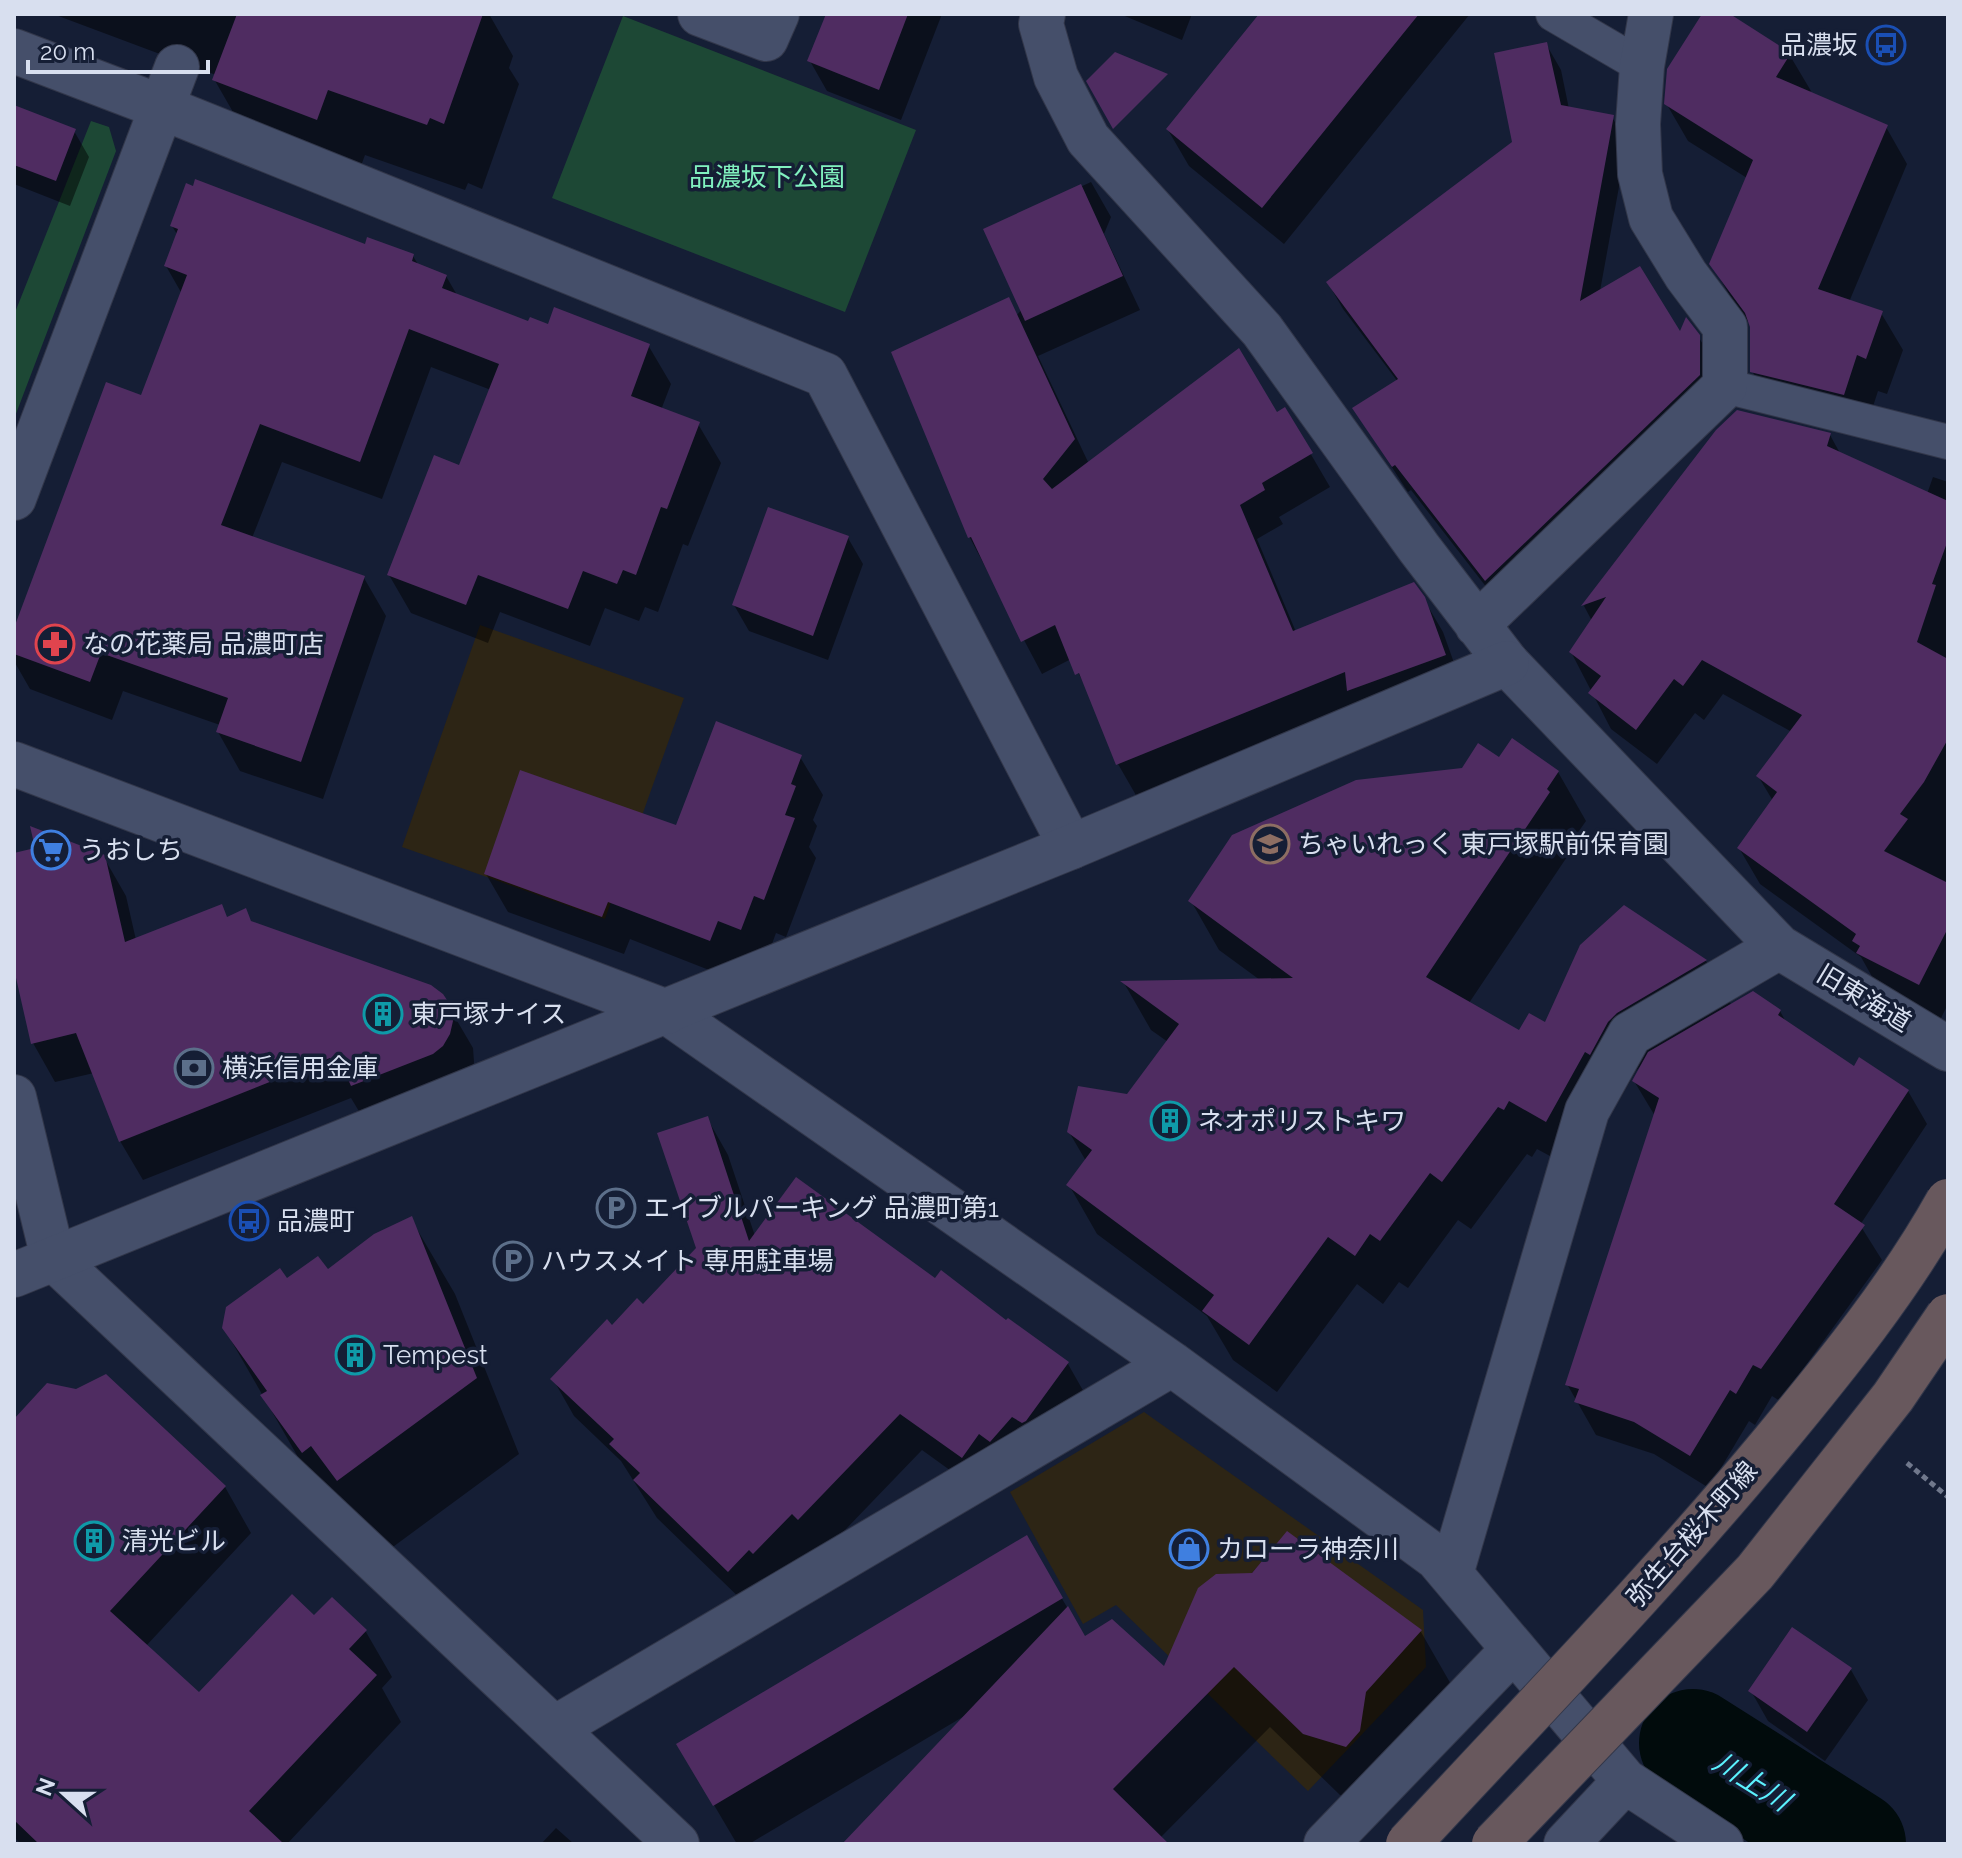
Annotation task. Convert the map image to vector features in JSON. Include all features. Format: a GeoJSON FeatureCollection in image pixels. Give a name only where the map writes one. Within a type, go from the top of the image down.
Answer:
{"type":"FeatureCollection","features":[{"type":"Feature","properties":{"kind":"main road","name":"弥生台桜木町線"},"geometry":{"type":"LineString","coordinates":[[1408,1844],[1701,1530],[1840,1361],[1931,1232],[1948,1201]]}},
{"type":"Feature","properties":{"kind":"main road"},"geometry":{"type":"LineString","coordinates":[[1494,1844],[1755,1572],[1893,1397],[1948,1316]]}},
{"type":"Feature","properties":{"kind":"street"},"geometry":{"type":"LineString","coordinates":[[700,14],[766,39],[777,14]]}},
{"type":"Feature","properties":{"kind":"street","name":"旧東海道"},"geometry":{"type":"LineString","coordinates":[[1043,14],[1041,24],[1056,77],[1088,139],[1262,330],[1419,548],[1507,663],[1779,947],[1948,1049]]}},
{"type":"Feature","properties":{"kind":"street"},"geometry":{"type":"LineString","coordinates":[[1477,625],[1725,386],[1725,327],[1686,275],[1651,218],[1640,174],[1638,124],[1642,66],[1651,14]]}},
{"type":"Feature","properties":{"kind":"street"},"geometry":{"type":"LineString","coordinates":[[14,51],[161,107],[825,375],[1071,847]]}},
{"type":"Feature","properties":{"kind":"street"},"geometry":{"type":"LineString","coordinates":[[14,498],[177,67]]}},
{"type":"Feature","properties":{"kind":"street"},"geometry":{"type":"LineString","coordinates":[[33,1267],[1071,847],[1507,663]]}},
{"type":"Feature","properties":{"kind":"street"},"geometry":{"type":"LineString","coordinates":[[14,764],[667,1012],[1172,1364],[1437,1558],[1625,1781],[1721,1844]]}},
{"type":"Feature","properties":{"kind":"street"},"geometry":{"type":"LineString","coordinates":[[1451,1574],[1587,1111],[1630,1034],[1779,947]]}},
{"type":"Feature","properties":{"kind":"street"},"geometry":{"type":"LineString","coordinates":[[14,1097],[33,1267],[555,1728],[677,1844]]}},
{"type":"Feature","properties":{"kind":"street"},"geometry":{"type":"LineString","coordinates":[[1583,1731],[1773,1528],[1904,1362],[1948,1295]]}},
{"type":"Feature","properties":{"kind":"street"},"geometry":{"type":"LineString","coordinates":[[555,1728],[1172,1364]]}},
{"type":"Feature","properties":{"kind":"street"},"geometry":{"type":"LineString","coordinates":[[1326,1844],[1514,1649]]}},
{"type":"Feature","properties":{"kind":"street"},"geometry":{"type":"LineString","coordinates":[[1566,1844],[1625,1781]]}},
{"type":"Feature","properties":{"kind":"lane"},"geometry":{"type":"LineString","coordinates":[[1553,14],[1642,66]]}},
{"type":"Feature","properties":{"kind":"lane"},"geometry":{"type":"LineString","coordinates":[[1725,386],[1948,442]]}},
{"type":"Feature","properties":{"kind":"shaded area"},"geometry":{"type":"Polygon","coordinates":[[[480,625],[684,698],[605,919],[402,847],[480,625]]]}},
{"type":"Feature","properties":{"kind":"shaded area","name":"カローラ神奈川"},"geometry":{"type":"Polygon","coordinates":[[[1144,1412],[1423,1610],[1426,1667],[1308,1791],[1116,1605],[1083,1624],[1010,1492],[1144,1412]]]}},
{"type":"Feature","properties":{"kind":"green space","name":"品濃坂下公園"},"geometry":{"type":"Polygon","coordinates":[[[623,16],[916,130],[845,312],[552,198],[623,16]]]}},
{"type":"Feature","properties":{"kind":"green space"},"geometry":{"type":"Polygon","coordinates":[[[91,121],[109,127],[116,151],[14,419],[14,315],[91,121]]]}},
{"type":"Feature","properties":{"kind":"building"},"geometry":{"type":"Polygon","coordinates":[[[237,14],[483,14],[444,124],[430,118],[427,125],[328,90],[317,120],[212,80],[237,14]]]}},
{"type":"Feature","properties":{"kind":"building"},"geometry":{"type":"Polygon","coordinates":[[[826,14],[908,14],[879,90],[807,61],[826,14]]]}},
{"type":"Feature","properties":{"kind":"building"},"geometry":{"type":"Polygon","coordinates":[[[1259,14],[1419,14],[1262,208],[1166,129],[1259,14]]]}},
{"type":"Feature","properties":{"kind":"building"},"geometry":{"type":"Polygon","coordinates":[[[1702,14],[1730,14],[1791,53],[1776,77],[1888,125],[1818,289],[1883,311],[1866,359],[1857,355],[1844,395],[1750,372],[1750,327],[1745,313],[1709,264],[1753,160],[1664,104],[1667,69],[1702,14]]]}},
{"type":"Feature","properties":{"kind":"building"},"geometry":{"type":"Polygon","coordinates":[[[1547,42],[1561,105],[1614,115],[1580,301],[1640,266],[1680,331],[1686,317],[1700,335],[1700,375],[1485,581],[1395,465],[1392,467],[1352,408],[1398,379],[1326,282],[1512,142],[1494,53],[1547,42]]]}},
{"type":"Feature","properties":{"kind":"building"},"geometry":{"type":"Polygon","coordinates":[[[1115,52],[1168,74],[1113,129],[1086,81],[1115,52]]]}},
{"type":"Feature","properties":{"kind":"building"},"geometry":{"type":"Polygon","coordinates":[[[14,105],[76,129],[56,181],[14,165],[14,105]]]}},
{"type":"Feature","properties":{"kind":"building"},"geometry":{"type":"Polygon","coordinates":[[[195,179],[365,244],[367,237],[414,254],[412,261],[447,275],[442,288],[528,321],[530,317],[548,324],[554,307],[650,344],[631,396],[700,422],[667,509],[661,507],[636,575],[623,570],[617,584],[583,571],[568,609],[478,575],[466,605],[387,575],[434,455],[459,465],[499,364],[409,329],[360,462],[260,424],[221,525],[365,576],[301,762],[216,732],[228,698],[101,653],[90,682],[14,654],[14,628],[106,382],[141,395],[187,275],[164,266],[178,229],[170,226],[186,183],[193,186],[195,179]]]}},
{"type":"Feature","properties":{"kind":"building"},"geometry":{"type":"Polygon","coordinates":[[[1081,184],[1123,276],[1025,321],[983,229],[1081,184]]]}},
{"type":"Feature","properties":{"kind":"building"},"geometry":{"type":"Polygon","coordinates":[[[1009,297],[1075,439],[1043,479],[1052,489],[1239,348],[1277,412],[1285,407],[1313,453],[1262,483],[1265,490],[1240,505],[1293,631],[1414,582],[1425,597],[1446,655],[1347,691],[1345,672],[1116,765],[1079,673],[1075,675],[1055,625],[1021,642],[971,537],[968,538],[891,352],[1009,297]]]}},
{"type":"Feature","properties":{"kind":"building"},"geometry":{"type":"Polygon","coordinates":[[[1737,410],[1831,433],[1827,446],[1948,501],[1948,540],[1932,584],[1936,585],[1917,642],[1948,659],[1948,739],[1924,782],[1900,814],[1908,819],[1884,851],[1948,883],[1948,928],[1919,985],[1856,953],[1860,946],[1852,941],[1856,934],[1737,848],[1777,792],[1756,776],[1802,715],[1702,660],[1683,686],[1674,679],[1636,730],[1588,693],[1601,676],[1569,652],[1606,597],[1581,606],[1716,430],[1737,410]]]}},
{"type":"Feature","properties":{"kind":"building"},"geometry":{"type":"Polygon","coordinates":[[[768,507],[849,536],[813,636],[732,605],[768,507]]]}},
{"type":"Feature","properties":{"kind":"building"},"geometry":{"type":"Polygon","coordinates":[[[716,721],[802,755],[791,784],[796,786],[785,815],[795,818],[764,900],[754,896],[741,930],[718,921],[710,941],[608,902],[602,917],[484,874],[520,770],[676,825],[716,721]]]}},
{"type":"Feature","properties":{"kind":"building"},"geometry":{"type":"Polygon","coordinates":[[[1512,738],[1559,771],[1547,789],[1550,792],[1426,977],[1519,1030],[1529,1013],[1545,1022],[1580,945],[1624,905],[1707,960],[1617,1013],[1608,1022],[1590,1055],[1585,1052],[1546,1122],[1509,1101],[1504,1110],[1498,1107],[1442,1182],[1430,1173],[1380,1241],[1370,1234],[1355,1256],[1328,1237],[1249,1345],[1202,1311],[1214,1295],[1066,1185],[1092,1150],[1067,1132],[1078,1086],[1127,1094],[1179,1024],[1120,981],[1293,978],[1188,901],[1232,835],[1356,780],[1462,768],[1478,743],[1499,757],[1512,738]]]}},
{"type":"Feature","properties":{"kind":"building"},"geometry":{"type":"Polygon","coordinates":[[[30,826],[105,855],[125,942],[222,904],[227,917],[246,908],[251,921],[431,985],[443,994],[451,1006],[453,1021],[450,1034],[443,1046],[433,1054],[351,1086],[347,1077],[339,1080],[330,1058],[119,1142],[76,1033],[31,1044],[14,969],[14,853],[35,848],[30,826]]]}},
{"type":"Feature","properties":{"kind":"building"},"geometry":{"type":"Polygon","coordinates":[[[1753,991],[1781,1010],[1778,1015],[1854,1066],[1859,1057],[1909,1090],[1834,1204],[1865,1225],[1761,1369],[1753,1365],[1736,1394],[1730,1390],[1690,1456],[1634,1422],[1574,1402],[1579,1389],[1565,1385],[1659,1098],[1632,1081],[1648,1052],[1753,991]]]}},
{"type":"Feature","properties":{"kind":"building"},"geometry":{"type":"Polygon","coordinates":[[[708,1116],[749,1241],[796,1177],[935,1278],[941,1270],[1006,1320],[1008,1318],[1069,1362],[1026,1421],[1022,1423],[1012,1417],[990,1442],[979,1434],[962,1458],[900,1414],[798,1520],[792,1514],[753,1554],[749,1550],[728,1572],[633,1480],[640,1473],[609,1444],[614,1439],[550,1379],[607,1319],[612,1325],[637,1298],[643,1304],[696,1248],[657,1133],[708,1116]]]}},
{"type":"Feature","properties":{"kind":"building","name":"Tempest"},"geometry":{"type":"Polygon","coordinates":[[[412,1216],[477,1378],[337,1481],[311,1446],[302,1453],[260,1395],[267,1391],[222,1328],[226,1307],[280,1268],[287,1278],[318,1256],[328,1269],[374,1234],[412,1216]]]}},
{"type":"Feature","properties":{"kind":"building"},"geometry":{"type":"Polygon","coordinates":[[[106,1374],[226,1486],[110,1611],[199,1692],[292,1594],[314,1615],[332,1597],[367,1630],[349,1649],[377,1675],[249,1811],[284,1844],[39,1844],[14,1820],[14,1419],[47,1383],[76,1389],[106,1374]]]}},
{"type":"Feature","properties":{"kind":"building"},"geometry":{"type":"Polygon","coordinates":[[[1287,1531],[1422,1630],[1366,1692],[1360,1731],[1346,1747],[1303,1734],[1234,1667],[1113,1789],[1169,1844],[842,1844],[1068,1606],[1085,1636],[1112,1619],[1164,1666],[1198,1588],[1216,1574],[1252,1573],[1287,1531]]]}},
{"type":"Feature","properties":{"kind":"building"},"geometry":{"type":"Polygon","coordinates":[[[1027,1535],[1063,1598],[713,1806],[676,1744],[1027,1535]]]}},
{"type":"Feature","properties":{"kind":"building"},"geometry":{"type":"Polygon","coordinates":[[[1792,1627],[1852,1668],[1807,1732],[1748,1691],[1792,1627]]]}},
{"type":"Feature","properties":{"kind":"waterway","name":"川上川"},"geometry":{"type":"LineString","coordinates":[[1693,1743],[1852,1844]]}},
{"type":"Feature","properties":{"kind":"place","name":"品濃坂"},"geometry":{"type":"Point","coordinates":[1886,45]}},
{"type":"Feature","properties":{"kind":"place","name":"なの花薬局 品濃町店"},"geometry":{"type":"Point","coordinates":[55,644]}},
{"type":"Feature","properties":{"kind":"place","name":"ちゃいれっく 東戸塚駅前保育園"},"geometry":{"type":"Point","coordinates":[1270,844]}},
{"type":"Feature","properties":{"kind":"place","name":"うおしち"},"geometry":{"type":"Point","coordinates":[51,850]}},
{"type":"Feature","properties":{"kind":"place","name":"東戸塚ナイス"},"geometry":{"type":"Point","coordinates":[383,1014]}},
{"type":"Feature","properties":{"kind":"place","name":"横浜信用金庫"},"geometry":{"type":"Point","coordinates":[194,1068]}},
{"type":"Feature","properties":{"kind":"place","name":"ネオポリストキワ"},"geometry":{"type":"Point","coordinates":[1170,1121]}},
{"type":"Feature","properties":{"kind":"place","name":"エイブルパーキング 品濃町第1"},"geometry":{"type":"Point","coordinates":[616,1208]}},
{"type":"Feature","properties":{"kind":"place","name":"品濃町"},"geometry":{"type":"Point","coordinates":[249,1221]}},
{"type":"Feature","properties":{"kind":"place","name":"ハウスメイト 専用駐車場"},"geometry":{"type":"Point","coordinates":[513,1261]}},
{"type":"Feature","properties":{"kind":"place","name":"Tempest"},"geometry":{"type":"Point","coordinates":[355,1355]}},
{"type":"Feature","properties":{"kind":"place","name":"清光ビル"},"geometry":{"type":"Point","coordinates":[94,1541]}},
{"type":"Feature","properties":{"kind":"place","name":"カローラ神奈川"},"geometry":{"type":"Point","coordinates":[1189,1549]}}]}
